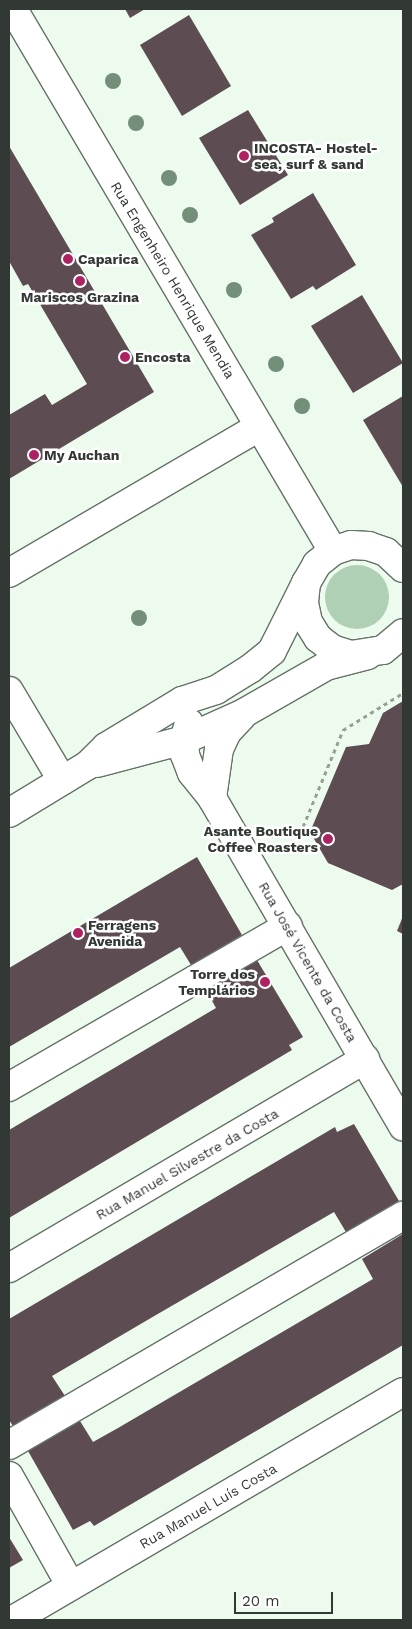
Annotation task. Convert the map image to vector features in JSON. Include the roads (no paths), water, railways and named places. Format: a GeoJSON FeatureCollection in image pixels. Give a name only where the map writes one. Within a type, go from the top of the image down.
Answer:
{"type":"FeatureCollection","features":[{"type":"Feature","properties":{"kind":"street","name":"Rua Engenheiro Henrique Mendia"},"geometry":{"type":"LineString","coordinates":[[13,9],[333,551]]}},
{"type":"Feature","properties":{"kind":"street"},"geometry":{"type":"LineString","coordinates":[[9,573],[259,426]]}},
{"type":"Feature","properties":{"kind":"street"},"geometry":{"type":"LineString","coordinates":[[369,546],[403,536]]}},
{"type":"Feature","properties":{"kind":"street"},"geometry":{"type":"LineString","coordinates":[[184,740],[190,720],[216,690],[272,651],[317,564],[333,551],[351,545],[369,546],[386,552],[403,568]]}},
{"type":"Feature","properties":{"kind":"street"},"geometry":{"type":"LineString","coordinates":[[306,583],[304,604],[308,622],[318,638],[332,649],[350,655],[369,655]]}},
{"type":"Feature","properties":{"kind":"street"},"geometry":{"type":"LineString","coordinates":[[88,765],[184,740],[244,713],[326,666],[383,650],[403,633]]}},
{"type":"Feature","properties":{"kind":"street"},"geometry":{"type":"LineString","coordinates":[[9,812],[88,765],[106,747],[182,701],[216,690]]}},
{"type":"Feature","properties":{"kind":"street"},"geometry":{"type":"LineString","coordinates":[[9,691],[62,780]]}},
{"type":"Feature","properties":{"kind":"street"},"geometry":{"type":"LineString","coordinates":[[212,798],[219,749],[227,732],[244,713]]}},
{"type":"Feature","properties":{"kind":"street","name":"Rua José Vicente da Costa"},"geometry":{"type":"LineString","coordinates":[[184,740],[192,773],[212,798],[403,1126]]}},
{"type":"Feature","properties":{"kind":"street"},"geometry":{"type":"LineString","coordinates":[[9,1087],[288,926]]}},
{"type":"Feature","properties":{"kind":"street","name":"Rua Manuel Silvestre da Costa"},"geometry":{"type":"LineString","coordinates":[[9,1268],[365,1059]]}},
{"type":"Feature","properties":{"kind":"street"},"geometry":{"type":"LineString","coordinates":[[9,1445],[403,1216]]}},
{"type":"Feature","properties":{"kind":"street","name":"Rua Manuel Luís Costa"},"geometry":{"type":"LineString","coordinates":[[13,1620],[403,1392]]}},
{"type":"Feature","properties":{"kind":"street"},"geometry":{"type":"LineString","coordinates":[[9,1476],[71,1586]]}},
{"type":"Feature","properties":{"kind":"place","name":"INCOSTA- Hostel- sea, surf & sand"},"geometry":{"type":"Point","coordinates":[244,156]}},
{"type":"Feature","properties":{"kind":"place","name":"Caparica"},"geometry":{"type":"Point","coordinates":[68,259]}},
{"type":"Feature","properties":{"kind":"place","name":"Mariscos Grazina"},"geometry":{"type":"Point","coordinates":[80,281]}},
{"type":"Feature","properties":{"kind":"place","name":"Encosta"},"geometry":{"type":"Point","coordinates":[125,357]}},
{"type":"Feature","properties":{"kind":"place","name":"My Auchan"},"geometry":{"type":"Point","coordinates":[34,455]}},
{"type":"Feature","properties":{"kind":"place","name":"Asante Boutique Coffee Roasters"},"geometry":{"type":"Point","coordinates":[328,839]}},
{"type":"Feature","properties":{"kind":"place","name":"Ferragens Avenida"},"geometry":{"type":"Point","coordinates":[78,933]}},
{"type":"Feature","properties":{"kind":"place","name":"Torre dos Templários"},"geometry":{"type":"Point","coordinates":[265,982]}}]}
